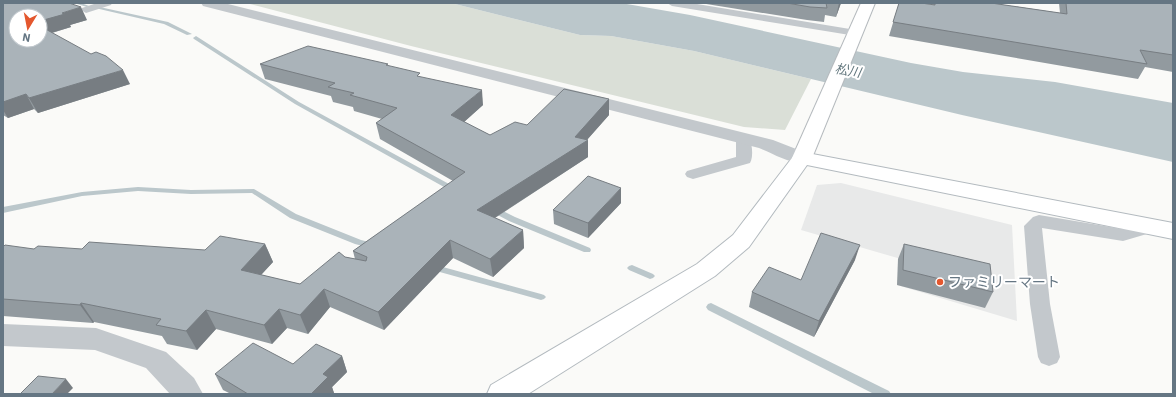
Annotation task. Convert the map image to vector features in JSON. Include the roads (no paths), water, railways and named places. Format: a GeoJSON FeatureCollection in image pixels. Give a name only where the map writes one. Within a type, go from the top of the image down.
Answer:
{"type":"FeatureCollection","features":[{"type":"Feature","properties":{"kind":"street"},"geometry":{"type":"LineString","coordinates":[[208,3],[766,144],[802,158],[1173,231]]}},
{"type":"Feature","properties":{"kind":"street"},"geometry":{"type":"LineString","coordinates":[[502,394],[706,270],[741,241],[802,158],[868,3]]}},
{"type":"Feature","properties":{"kind":"street"},"geometry":{"type":"LineString","coordinates":[[3,335],[96,339],[156,360],[188,394]]}},
{"type":"Feature","properties":{"kind":"lane"},"geometry":{"type":"LineString","coordinates":[[86,10],[107,3]]}},
{"type":"Feature","properties":{"kind":"lane"},"geometry":{"type":"LineString","coordinates":[[672,3],[855,35]]}},
{"type":"Feature","properties":{"kind":"lane"},"geometry":{"type":"LineString","coordinates":[[693,174],[744,160],[743,138]]}},
{"type":"Feature","properties":{"kind":"lane"},"geometry":{"type":"LineString","coordinates":[[1048,357],[1040,304],[1034,226],[1039,221],[1123,235],[1151,227]]}},
{"type":"Feature","properties":{"kind":"water","name":"松川"},"geometry":{"type":"Polygon","coordinates":[[[451,3],[621,3],[690,15],[911,63],[963,72],[1055,82],[1173,103],[1173,162],[962,115],[694,51],[611,36],[580,35],[451,3]]]}},
{"type":"Feature","properties":{"kind":"waterway"},"geometry":{"type":"LineString","coordinates":[[76,3],[87,6]]}},
{"type":"Feature","properties":{"kind":"waterway"},"geometry":{"type":"LineString","coordinates":[[97,7],[166,23],[189,34]]}},
{"type":"Feature","properties":{"kind":"waterway"},"geometry":{"type":"LineString","coordinates":[[196,38],[297,103],[456,190]]}},
{"type":"Feature","properties":{"kind":"waterway"},"geometry":{"type":"LineString","coordinates":[[3,210],[82,194],[138,189],[191,192],[254,191],[293,216],[358,242],[374,246]]}},
{"type":"Feature","properties":{"kind":"waterway"},"geometry":{"type":"LineString","coordinates":[[493,209],[512,219],[587,250]]}},
{"type":"Feature","properties":{"kind":"waterway"},"geometry":{"type":"LineString","coordinates":[[432,267],[541,297]]}},
{"type":"Feature","properties":{"kind":"waterway"},"geometry":{"type":"LineString","coordinates":[[632,268],[650,276]]}},
{"type":"Feature","properties":{"kind":"waterway"},"geometry":{"type":"LineString","coordinates":[[711,307],[885,394]]}},
{"type":"Feature","properties":{"kind":"place","name":"ファミリーマート"},"geometry":{"type":"Point","coordinates":[940,282]}}]}
